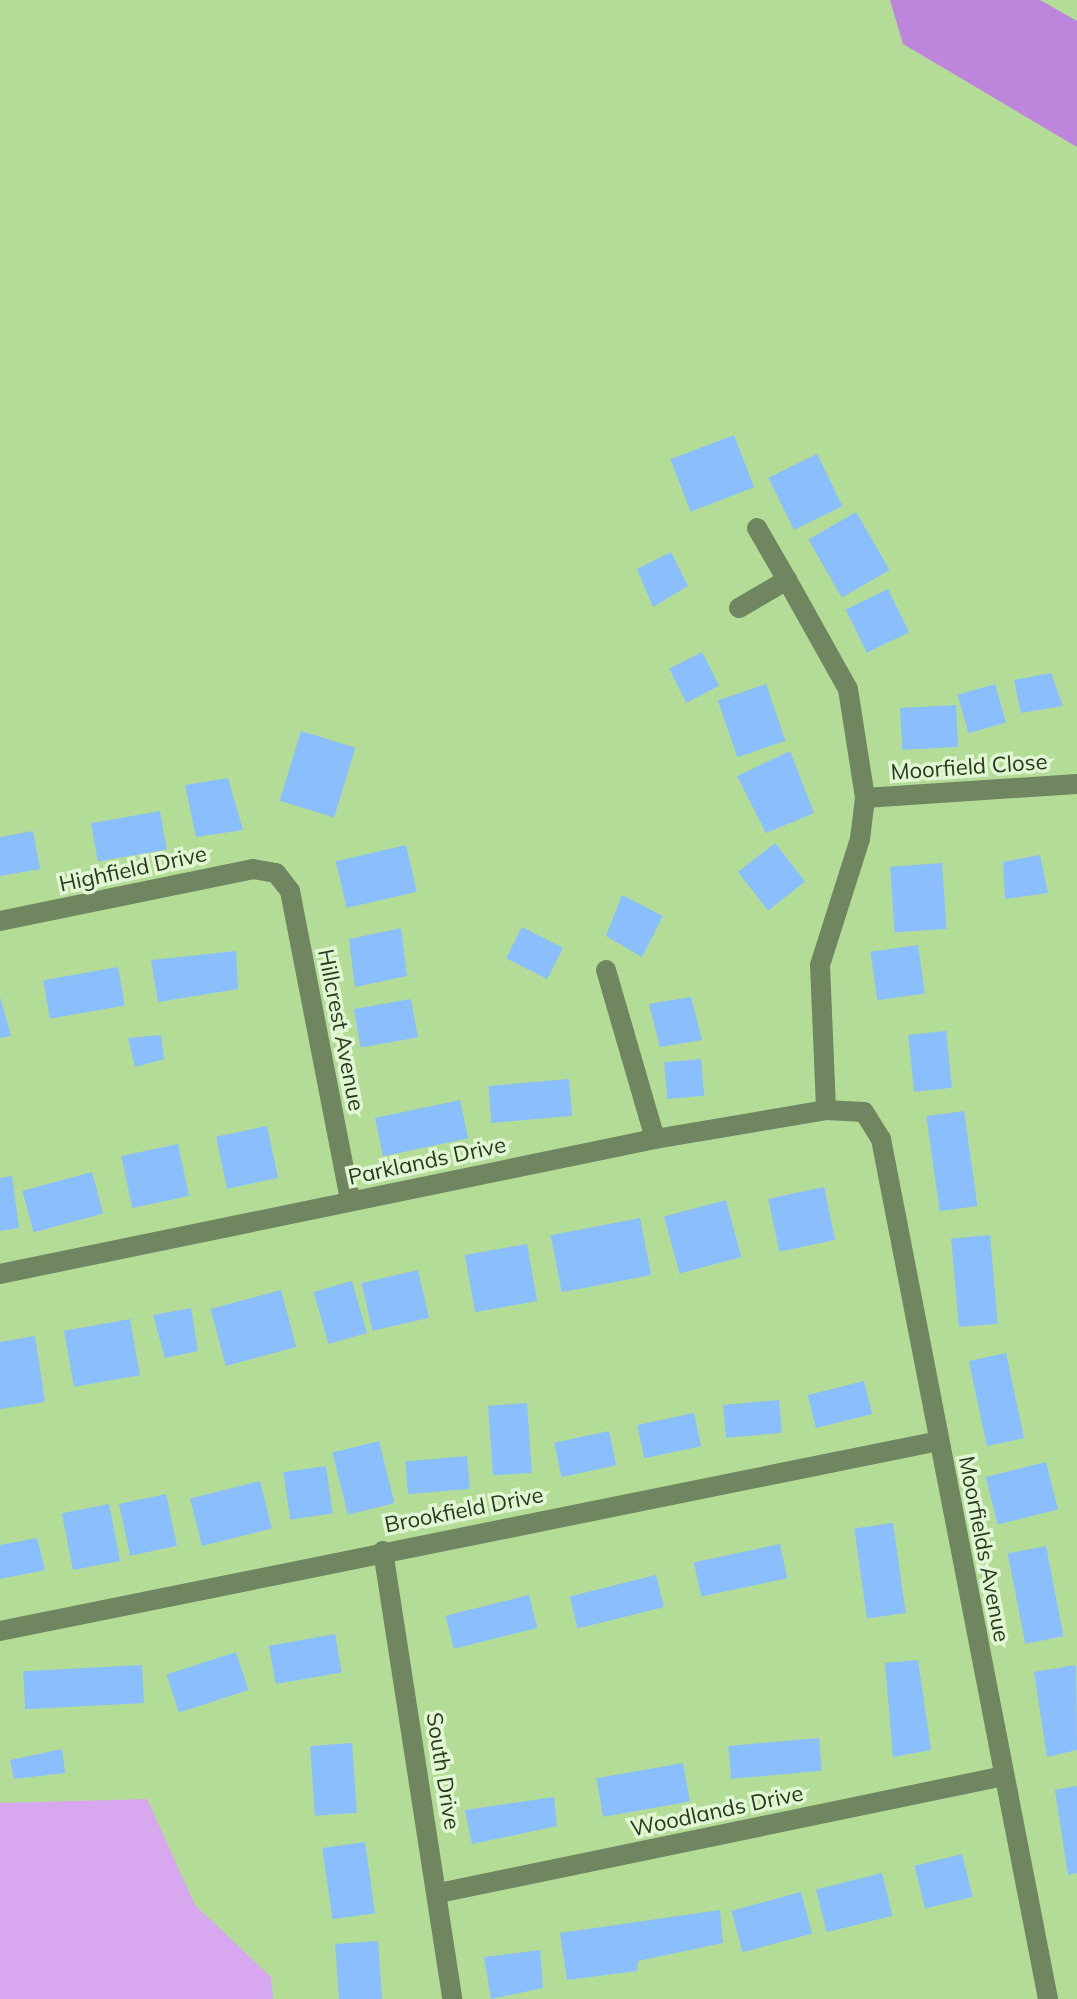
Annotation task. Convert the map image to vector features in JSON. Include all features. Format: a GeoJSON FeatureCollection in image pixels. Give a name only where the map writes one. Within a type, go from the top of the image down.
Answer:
{"type":"FeatureCollection","features":[{"type":"Feature","properties":{"kind":"street","name":"Moorfield Close"},"geometry":{"type":"LineString","coordinates":[[757,528],[848,689],[865,798],[860,839],[820,965],[826,1110]]}},
{"type":"Feature","properties":{"kind":"street"},"geometry":{"type":"LineString","coordinates":[[739,608],[787,580]]}},
{"type":"Feature","properties":{"kind":"street","name":"Moorfield Close"},"geometry":{"type":"LineString","coordinates":[[865,798],[1077,784]]}},
{"type":"Feature","properties":{"kind":"street","name":"Highfield Drive"},"geometry":{"type":"LineString","coordinates":[[0,921],[253,869],[276,873]]}},
{"type":"Feature","properties":{"kind":"street","name":"Hillcrest Avenue"},"geometry":{"type":"LineString","coordinates":[[276,873],[290,891],[350,1201]]}},
{"type":"Feature","properties":{"kind":"street"},"geometry":{"type":"LineString","coordinates":[[606,970],[655,1139]]}},
{"type":"Feature","properties":{"kind":"street","name":"Parklands Drive"},"geometry":{"type":"LineString","coordinates":[[0,1274],[655,1139],[826,1110],[864,1112]]}},
{"type":"Feature","properties":{"kind":"street","name":"Moorfields Avenue"},"geometry":{"type":"LineString","coordinates":[[864,1112],[881,1139],[1048,1999]]}},
{"type":"Feature","properties":{"kind":"street","name":"Brookfield Drive"},"geometry":{"type":"LineString","coordinates":[[0,1631],[383,1551],[939,1441]]}},
{"type":"Feature","properties":{"kind":"street","name":"South Drive"},"geometry":{"type":"LineString","coordinates":[[383,1551],[439,1893],[452,1999]]}},
{"type":"Feature","properties":{"kind":"street","name":"Woodlands Drive"},"geometry":{"type":"LineString","coordinates":[[439,1893],[1004,1776]]}},
{"type":"Feature","properties":{"kind":"shaded area"},"geometry":{"type":"Polygon","coordinates":[[[890,0],[1040,0],[1077,21],[1077,147],[903,44],[890,0]]]}},
{"type":"Feature","properties":{"kind":"shaded area"},"geometry":{"type":"Polygon","coordinates":[[[147,1799],[195,1905],[271,1977],[273,1999],[0,1999],[0,1803],[147,1799]]]}},
{"type":"Feature","properties":{"kind":"building"},"geometry":{"type":"Polygon","coordinates":[[[734,435],[754,487],[691,512],[671,459],[734,435]]]}},
{"type":"Feature","properties":{"kind":"building"},"geometry":{"type":"Polygon","coordinates":[[[817,454],[842,506],[794,530],[768,478],[817,454]]]}},
{"type":"Feature","properties":{"kind":"building"},"geometry":{"type":"Polygon","coordinates":[[[856,512],[890,570],[842,598],[808,540],[856,512]]]}},
{"type":"Feature","properties":{"kind":"building"},"geometry":{"type":"Polygon","coordinates":[[[671,552],[688,586],[653,607],[637,569],[671,552]]]}},
{"type":"Feature","properties":{"kind":"building"},"geometry":{"type":"Polygon","coordinates":[[[888,589],[909,632],[867,653],[846,610],[888,589]]]}},
{"type":"Feature","properties":{"kind":"building"},"geometry":{"type":"Polygon","coordinates":[[[702,652],[719,686],[686,703],[669,669],[702,652]]]}},
{"type":"Feature","properties":{"kind":"building"},"geometry":{"type":"Polygon","coordinates":[[[1051,673],[1063,706],[1021,713],[1014,680],[1051,673]]]}},
{"type":"Feature","properties":{"kind":"building"},"geometry":{"type":"Polygon","coordinates":[[[766,684],[786,741],[737,757],[718,701],[766,684]]]}},
{"type":"Feature","properties":{"kind":"building"},"geometry":{"type":"Polygon","coordinates":[[[995,684],[1006,722],[969,733],[958,695],[995,684]]]}},
{"type":"Feature","properties":{"kind":"building"},"geometry":{"type":"Polygon","coordinates":[[[956,705],[958,747],[902,750],[900,708],[956,705]]]}},
{"type":"Feature","properties":{"kind":"building"},"geometry":{"type":"Polygon","coordinates":[[[301,731],[356,748],[334,817],[280,801],[301,731]]]}},
{"type":"Feature","properties":{"kind":"building"},"geometry":{"type":"Polygon","coordinates":[[[790,751],[814,813],[766,833],[737,776],[790,751]]]}},
{"type":"Feature","properties":{"kind":"building"},"geometry":{"type":"Polygon","coordinates":[[[228,778],[243,830],[196,837],[185,785],[228,778]]]}},
{"type":"Feature","properties":{"kind":"building"},"geometry":{"type":"Polygon","coordinates":[[[160,811],[167,849],[98,862],[91,823],[160,811]]]}},
{"type":"Feature","properties":{"kind":"building"},"geometry":{"type":"Polygon","coordinates":[[[33,831],[40,869],[0,876],[0,837],[33,831]]]}},
{"type":"Feature","properties":{"kind":"building"},"geometry":{"type":"Polygon","coordinates":[[[775,843],[805,882],[768,911],[738,872],[775,843]]]}},
{"type":"Feature","properties":{"kind":"building"},"geometry":{"type":"Polygon","coordinates":[[[406,845],[417,892],[347,908],[336,861],[406,845]]]}},
{"type":"Feature","properties":{"kind":"building"},"geometry":{"type":"Polygon","coordinates":[[[1040,855],[1048,893],[1005,899],[1003,862],[1040,855]]]}},
{"type":"Feature","properties":{"kind":"building"},"geometry":{"type":"Polygon","coordinates":[[[942,863],[947,929],[895,932],[890,867],[942,863]]]}},
{"type":"Feature","properties":{"kind":"building"},"geometry":{"type":"Polygon","coordinates":[[[622,895],[663,916],[642,957],[606,936],[622,895]]]}},
{"type":"Feature","properties":{"kind":"building"},"geometry":{"type":"Polygon","coordinates":[[[522,927],[563,948],[547,979],[506,958],[522,927]]]}},
{"type":"Feature","properties":{"kind":"building"},"geometry":{"type":"Polygon","coordinates":[[[401,928],[407,976],[355,987],[349,939],[401,928]]]}},
{"type":"Feature","properties":{"kind":"building"},"geometry":{"type":"Polygon","coordinates":[[[918,945],[925,994],[877,1000],[870,952],[918,945]]]}},
{"type":"Feature","properties":{"kind":"building"},"geometry":{"type":"Polygon","coordinates":[[[236,951],[238,989],[158,1002],[151,960],[236,951]]]}},
{"type":"Feature","properties":{"kind":"building"},"geometry":{"type":"Polygon","coordinates":[[[118,967],[125,1005],[50,1019],[43,980],[118,967]]]}},
{"type":"Feature","properties":{"kind":"building"},"geometry":{"type":"Polygon","coordinates":[[[0,997],[11,1036],[0,1038],[0,997]]]}},
{"type":"Feature","properties":{"kind":"building"},"geometry":{"type":"Polygon","coordinates":[[[691,997],[702,1040],[660,1047],[649,1004],[691,997]]]}},
{"type":"Feature","properties":{"kind":"building"},"geometry":{"type":"Polygon","coordinates":[[[411,999],[418,1037],[361,1047],[354,1009],[411,999]]]}},
{"type":"Feature","properties":{"kind":"building"},"geometry":{"type":"Polygon","coordinates":[[[946,1031],[952,1088],[914,1092],[908,1035],[946,1031]]]}},
{"type":"Feature","properties":{"kind":"building"},"geometry":{"type":"Polygon","coordinates":[[[161,1035],[164,1059],[135,1067],[128,1038],[161,1035]]]}},
{"type":"Feature","properties":{"kind":"building"},"geometry":{"type":"Polygon","coordinates":[[[701,1059],[704,1096],[667,1099],[664,1062],[701,1059]]]}},
{"type":"Feature","properties":{"kind":"building"},"geometry":{"type":"Polygon","coordinates":[[[569,1079],[572,1116],[492,1123],[488,1086],[569,1079]]]}},
{"type":"Feature","properties":{"kind":"building"},"geometry":{"type":"Polygon","coordinates":[[[460,1100],[468,1138],[383,1156],[375,1118],[460,1100]]]}},
{"type":"Feature","properties":{"kind":"building"},"geometry":{"type":"Polygon","coordinates":[[[964,1111],[977,1206],[940,1211],[926,1116],[964,1111]]]}},
{"type":"Feature","properties":{"kind":"building"},"geometry":{"type":"Polygon","coordinates":[[[267,1126],[278,1178],[227,1189],[216,1137],[267,1126]]]}},
{"type":"Feature","properties":{"kind":"building"},"geometry":{"type":"Polygon","coordinates":[[[178,1144],[189,1196],[132,1208],[121,1156],[178,1144]]]}},
{"type":"Feature","properties":{"kind":"building"},"geometry":{"type":"Polygon","coordinates":[[[92,1172],[103,1214],[34,1232],[22,1191],[92,1172]]]}},
{"type":"Feature","properties":{"kind":"building"},"geometry":{"type":"Polygon","coordinates":[[[12,1176],[19,1228],[0,1231],[0,1178],[12,1176]]]}},
{"type":"Feature","properties":{"kind":"building"},"geometry":{"type":"Polygon","coordinates":[[[824,1187],[835,1240],[779,1252],[768,1199],[824,1187]]]}},
{"type":"Feature","properties":{"kind":"building"},"geometry":{"type":"Polygon","coordinates":[[[726,1200],[741,1257],[679,1274],[664,1217],[726,1200]]]}},
{"type":"Feature","properties":{"kind":"building"},"geometry":{"type":"Polygon","coordinates":[[[640,1218],[651,1275],[562,1292],[551,1235],[640,1218]]]}},
{"type":"Feature","properties":{"kind":"building"},"geometry":{"type":"Polygon","coordinates":[[[990,1235],[998,1324],[959,1327],[951,1238],[990,1235]]]}},
{"type":"Feature","properties":{"kind":"building"},"geometry":{"type":"Polygon","coordinates":[[[527,1244],[537,1301],[475,1312],[465,1255],[527,1244]]]}},
{"type":"Feature","properties":{"kind":"building"},"geometry":{"type":"Polygon","coordinates":[[[418,1270],[429,1318],[373,1331],[361,1283],[418,1270]]]}},
{"type":"Feature","properties":{"kind":"building"},"geometry":{"type":"Polygon","coordinates":[[[352,1281],[367,1333],[328,1344],[314,1292],[352,1281]]]}},
{"type":"Feature","properties":{"kind":"building"},"geometry":{"type":"Polygon","coordinates":[[[281,1290],[296,1347],[226,1366],[210,1309],[281,1290]]]}},
{"type":"Feature","properties":{"kind":"building"},"geometry":{"type":"Polygon","coordinates":[[[191,1308],[198,1351],[165,1358],[153,1315],[191,1308]]]}},
{"type":"Feature","properties":{"kind":"building"},"geometry":{"type":"Polygon","coordinates":[[[130,1319],[140,1375],[74,1387],[64,1331],[130,1319]]]}},
{"type":"Feature","properties":{"kind":"building"},"geometry":{"type":"Polygon","coordinates":[[[35,1336],[45,1402],[0,1409],[0,1342],[35,1336]]]}},
{"type":"Feature","properties":{"kind":"building"},"geometry":{"type":"Polygon","coordinates":[[[1006,1353],[1024,1438],[987,1446],[969,1361],[1006,1353]]]}},
{"type":"Feature","properties":{"kind":"building"},"geometry":{"type":"Polygon","coordinates":[[[864,1381],[872,1414],[816,1428],[808,1395],[864,1381]]]}},
{"type":"Feature","properties":{"kind":"building"},"geometry":{"type":"Polygon","coordinates":[[[779,1400],[782,1433],[726,1438],[723,1405],[779,1400]]]}},
{"type":"Feature","properties":{"kind":"building"},"geometry":{"type":"Polygon","coordinates":[[[527,1403],[532,1473],[493,1476],[488,1406],[527,1403]]]}},
{"type":"Feature","properties":{"kind":"building"},"geometry":{"type":"Polygon","coordinates":[[[694,1413],[701,1446],[644,1458],[637,1425],[694,1413]]]}},
{"type":"Feature","properties":{"kind":"building"},"geometry":{"type":"Polygon","coordinates":[[[609,1431],[616,1465],[562,1477],[554,1443],[609,1431]]]}},
{"type":"Feature","properties":{"kind":"building"},"geometry":{"type":"Polygon","coordinates":[[[379,1441],[394,1503],[348,1515],[332,1453],[379,1441]]]}},
{"type":"Feature","properties":{"kind":"building"},"geometry":{"type":"Polygon","coordinates":[[[467,1456],[470,1489],[408,1494],[405,1461],[467,1456]]]}},
{"type":"Feature","properties":{"kind":"building"},"geometry":{"type":"Polygon","coordinates":[[[1046,1462],[1058,1510],[998,1525],[986,1477],[1046,1462]]]}},
{"type":"Feature","properties":{"kind":"building"},"geometry":{"type":"Polygon","coordinates":[[[326,1466],[333,1514],[290,1520],[283,1472],[326,1466]]]}},
{"type":"Feature","properties":{"kind":"building"},"geometry":{"type":"Polygon","coordinates":[[[260,1481],[272,1529],[202,1546],[190,1498],[260,1481]]]}},
{"type":"Feature","properties":{"kind":"building"},"geometry":{"type":"Polygon","coordinates":[[[166,1494],[177,1546],[130,1556],[119,1504],[166,1494]]]}},
{"type":"Feature","properties":{"kind":"building"},"geometry":{"type":"Polygon","coordinates":[[[109,1504],[120,1561],[73,1570],[62,1513],[109,1504]]]}},
{"type":"Feature","properties":{"kind":"building"},"geometry":{"type":"Polygon","coordinates":[[[893,1523],[906,1613],[867,1619],[854,1528],[893,1523]]]}},
{"type":"Feature","properties":{"kind":"building"},"geometry":{"type":"Polygon","coordinates":[[[37,1538],[45,1570],[0,1579],[0,1545],[37,1538]]]}},
{"type":"Feature","properties":{"kind":"building"},"geometry":{"type":"Polygon","coordinates":[[[780,1544],[787,1578],[701,1597],[694,1562],[780,1544]]]}},
{"type":"Feature","properties":{"kind":"building"},"geometry":{"type":"Polygon","coordinates":[[[1046,1546],[1064,1636],[1025,1644],[1008,1553],[1046,1546]]]}},
{"type":"Feature","properties":{"kind":"building"},"geometry":{"type":"Polygon","coordinates":[[[656,1575],[664,1607],[578,1629],[570,1597],[656,1575]]]}},
{"type":"Feature","properties":{"kind":"building"},"geometry":{"type":"Polygon","coordinates":[[[529,1595],[537,1628],[454,1649],[446,1616],[529,1595]]]}},
{"type":"Feature","properties":{"kind":"building"},"geometry":{"type":"Polygon","coordinates":[[[335,1634],[342,1672],[276,1684],[269,1646],[335,1634]]]}},
{"type":"Feature","properties":{"kind":"building"},"geometry":{"type":"Polygon","coordinates":[[[236,1652],[248,1690],[179,1713],[167,1675],[236,1652]]]}},
{"type":"Feature","properties":{"kind":"building"},"geometry":{"type":"Polygon","coordinates":[[[918,1660],[931,1750],[893,1757],[885,1663],[918,1660]]]}},
{"type":"Feature","properties":{"kind":"building"},"geometry":{"type":"Polygon","coordinates":[[[142,1665],[144,1703],[25,1709],[23,1671],[142,1665]]]}},
{"type":"Feature","properties":{"kind":"building"},"geometry":{"type":"Polygon","coordinates":[[[1076,1665],[1077,1750],[1047,1757],[1034,1672],[1076,1665]]]}},
{"type":"Feature","properties":{"kind":"building"},"geometry":{"type":"Polygon","coordinates":[[[819,1738],[822,1771],[731,1779],[728,1746],[819,1738]]]}},
{"type":"Feature","properties":{"kind":"building"},"geometry":{"type":"Polygon","coordinates":[[[352,1743],[357,1813],[315,1816],[310,1746],[352,1743]]]}},
{"type":"Feature","properties":{"kind":"building"},"geometry":{"type":"Polygon","coordinates":[[[62,1749],[65,1773],[14,1779],[10,1760],[62,1749]]]}},
{"type":"Feature","properties":{"kind":"building"},"geometry":{"type":"Polygon","coordinates":[[[683,1763],[690,1801],[603,1817],[596,1778],[683,1763]]]}},
{"type":"Feature","properties":{"kind":"building"},"geometry":{"type":"Polygon","coordinates":[[[1077,1786],[1077,1873],[1068,1875],[1055,1790],[1077,1786]]]}},
{"type":"Feature","properties":{"kind":"building"},"geometry":{"type":"Polygon","coordinates":[[[554,1797],[557,1826],[472,1844],[465,1810],[554,1797]]]}},
{"type":"Feature","properties":{"kind":"building"},"geometry":{"type":"Polygon","coordinates":[[[365,1842],[375,1913],[332,1919],[322,1848],[365,1842]]]}},
{"type":"Feature","properties":{"kind":"building"},"geometry":{"type":"Polygon","coordinates":[[[962,1854],[973,1897],[925,1909],[914,1866],[962,1854]]]}},
{"type":"Feature","properties":{"kind":"building"},"geometry":{"type":"Polygon","coordinates":[[[882,1873],[893,1916],[827,1932],[816,1889],[882,1873]]]}},
{"type":"Feature","properties":{"kind":"building"},"geometry":{"type":"Polygon","coordinates":[[[801,1892],[812,1934],[743,1952],[731,1911],[801,1892]]]}},
{"type":"Feature","properties":{"kind":"building"},"geometry":{"type":"Polygon","coordinates":[[[720,1910],[723,1943],[638,1961],[637,1971],[567,1980],[560,1933],[720,1910]]]}},
{"type":"Feature","properties":{"kind":"building"},"geometry":{"type":"Polygon","coordinates":[[[378,1941],[382,1999],[339,1999],[335,1944],[378,1941]]]}},
{"type":"Feature","properties":{"kind":"building"},"geometry":{"type":"Polygon","coordinates":[[[540,1950],[543,1988],[491,1999],[484,1957],[540,1950]]]}}]}
